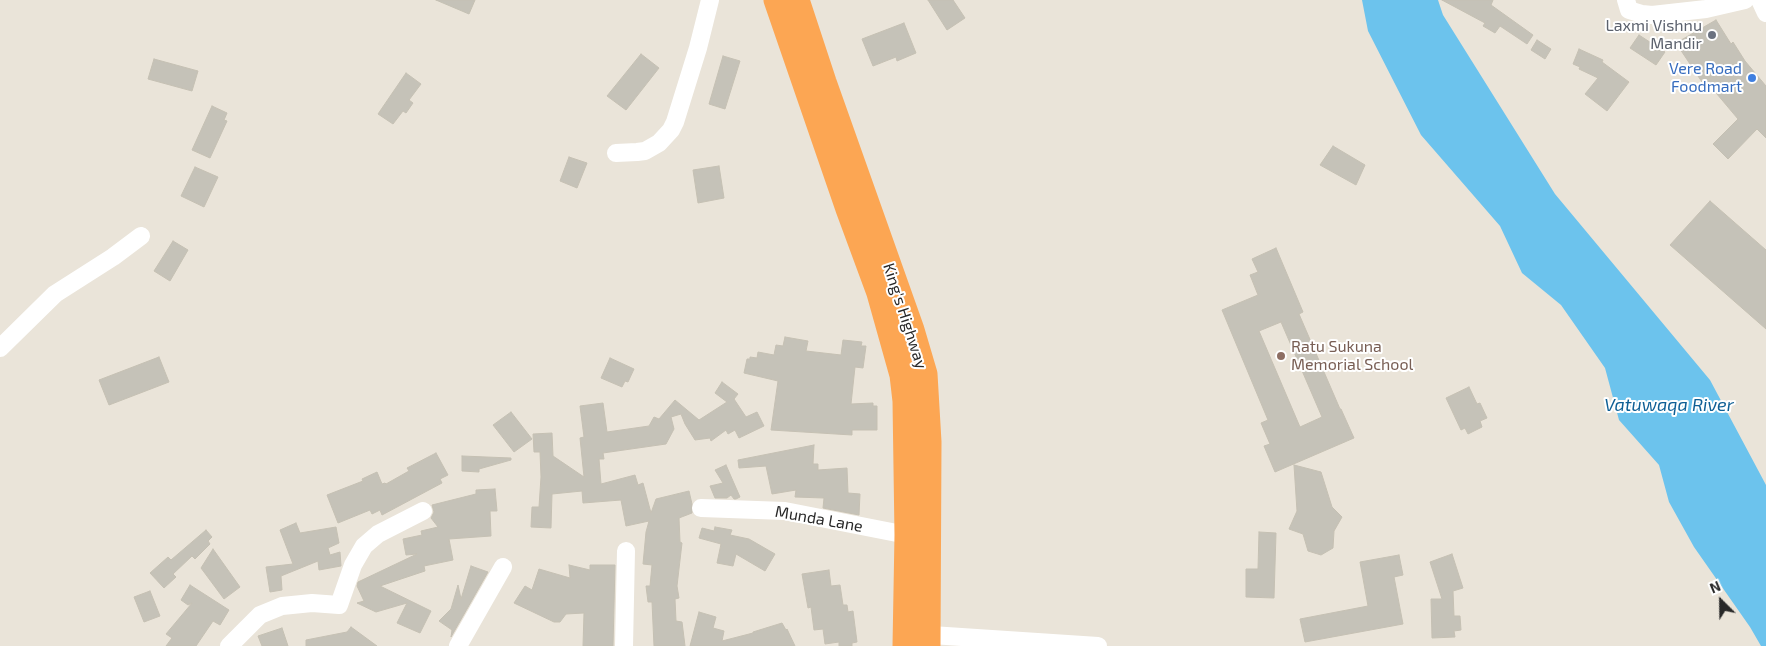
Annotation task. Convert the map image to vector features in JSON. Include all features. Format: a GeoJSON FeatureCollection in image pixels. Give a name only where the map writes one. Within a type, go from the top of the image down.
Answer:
{"type":"FeatureCollection","features":[{"type":"Feature","properties":{"kind":"highway","name":"King's Highway"},"geometry":{"type":"LineString","coordinates":[[776,0],[879,293],[900,366],[905,401],[907,535],[917,640]]}},
{"type":"Feature","properties":{"kind":"highway","name":"King's Highway"},"geometry":{"type":"LineString","coordinates":[[797,0],[912,330],[925,374],[929,442],[917,640]]}},
{"type":"Feature","properties":{"kind":"street"},"geometry":{"type":"LineString","coordinates":[[616,153],[645,150],[659,143],[671,130],[698,48],[710,0]]}},
{"type":"Feature","properties":{"kind":"street"},"geometry":{"type":"LineString","coordinates":[[1626,0],[1629,10],[1652,15],[1706,9],[1745,0]]}},
{"type":"Feature","properties":{"kind":"street"},"geometry":{"type":"LineString","coordinates":[[1760,0],[1766,13]]}},
{"type":"Feature","properties":{"kind":"street"},"geometry":{"type":"LineString","coordinates":[[0,348],[55,294],[113,257],[141,236]]}},
{"type":"Feature","properties":{"kind":"street","name":"Munda Lane"},"geometry":{"type":"LineString","coordinates":[[701,508],[785,510],[907,535]]}},
{"type":"Feature","properties":{"kind":"street"},"geometry":{"type":"LineString","coordinates":[[229,646],[260,615],[282,606],[312,603],[339,605],[348,578],[364,546],[378,534],[423,511]]}},
{"type":"Feature","properties":{"kind":"street"},"geometry":{"type":"LineString","coordinates":[[624,646],[626,551]]}},
{"type":"Feature","properties":{"kind":"street"},"geometry":{"type":"LineString","coordinates":[[458,646],[503,566]]}},
{"type":"Feature","properties":{"kind":"street"},"geometry":{"type":"LineString","coordinates":[[917,640],[1098,646]]}},
{"type":"Feature","properties":{"kind":"water","name":"Vatuwaqa River"},"geometry":{"type":"Polygon","coordinates":[[[1362,0],[1438,0],[1443,15],[1555,194],[1710,380],[1766,485],[1766,646],[1761,646],[1750,627],[1694,547],[1669,502],[1659,465],[1619,420],[1605,368],[1561,305],[1522,273],[1500,226],[1421,135],[1368,31],[1362,0]]]}},
{"type":"Feature","properties":{"kind":"building"},"geometry":{"type":"Polygon","coordinates":[[[436,0],[475,0],[469,14],[436,0]]]}},
{"type":"Feature","properties":{"kind":"building"},"geometry":{"type":"Polygon","coordinates":[[[928,0],[953,0],[965,18],[947,30],[928,0]]]}},
{"type":"Feature","properties":{"kind":"building"},"geometry":{"type":"Polygon","coordinates":[[[1442,0],[1493,0],[1491,5],[1533,35],[1527,44],[1500,26],[1495,33],[1483,26],[1485,23],[1442,0]]]}},
{"type":"Feature","properties":{"kind":"building"},"geometry":{"type":"Polygon","coordinates":[[[1716,20],[1731,44],[1733,42],[1745,61],[1766,86],[1766,138],[1757,129],[1728,159],[1713,144],[1738,119],[1706,81],[1702,82],[1676,43],[1716,20]]]}},
{"type":"Feature","properties":{"kind":"building"},"geometry":{"type":"Polygon","coordinates":[[[904,23],[916,53],[897,61],[896,57],[873,66],[862,39],[904,23]]]}},
{"type":"Feature","properties":{"kind":"building"},"geometry":{"type":"Polygon","coordinates":[[[1639,35],[1665,52],[1656,65],[1630,48],[1639,35]]]}},
{"type":"Feature","properties":{"kind":"building"},"geometry":{"type":"Polygon","coordinates":[[[1537,40],[1551,49],[1545,59],[1531,50],[1537,40]]]}},
{"type":"Feature","properties":{"kind":"building"},"geometry":{"type":"Polygon","coordinates":[[[1579,49],[1603,60],[1602,62],[1629,82],[1607,111],[1585,94],[1598,78],[1573,64],[1579,49]]]}},
{"type":"Feature","properties":{"kind":"building"},"geometry":{"type":"Polygon","coordinates":[[[641,54],[659,68],[626,110],[607,96],[641,54]]]}},
{"type":"Feature","properties":{"kind":"building"},"geometry":{"type":"Polygon","coordinates":[[[723,56],[740,61],[725,109],[709,104],[723,56]]]}},
{"type":"Feature","properties":{"kind":"building"},"geometry":{"type":"Polygon","coordinates":[[[154,59],[198,71],[192,91],[148,79],[154,59]]]}},
{"type":"Feature","properties":{"kind":"building"},"geometry":{"type":"Polygon","coordinates":[[[406,73],[421,84],[409,100],[413,103],[406,113],[403,111],[393,124],[378,114],[406,73]]]}},
{"type":"Feature","properties":{"kind":"building"},"geometry":{"type":"Polygon","coordinates":[[[212,106],[227,113],[224,120],[227,121],[210,158],[192,150],[212,106]]]}},
{"type":"Feature","properties":{"kind":"building"},"geometry":{"type":"Polygon","coordinates":[[[1333,146],[1365,165],[1356,185],[1320,165],[1333,146]]]}},
{"type":"Feature","properties":{"kind":"building"},"geometry":{"type":"Polygon","coordinates":[[[569,157],[587,163],[577,188],[560,181],[569,157]]]}},
{"type":"Feature","properties":{"kind":"building"},"geometry":{"type":"Polygon","coordinates":[[[719,166],[724,198],[698,203],[693,170],[719,166]]]}},
{"type":"Feature","properties":{"kind":"building"},"geometry":{"type":"Polygon","coordinates":[[[195,167],[218,177],[204,207],[181,196],[195,167]]]}},
{"type":"Feature","properties":{"kind":"building"},"geometry":{"type":"Polygon","coordinates":[[[1710,201],[1766,250],[1766,329],[1670,245],[1710,201]]]}},
{"type":"Feature","properties":{"kind":"building"},"geometry":{"type":"Polygon","coordinates":[[[173,241],[188,250],[170,281],[154,271],[173,241]]]}},
{"type":"Feature","properties":{"kind":"building"},"geometry":{"type":"Polygon","coordinates":[[[1276,248],[1303,312],[1299,314],[1354,438],[1275,472],[1264,446],[1270,444],[1261,423],[1268,420],[1222,310],[1258,295],[1250,275],[1258,272],[1252,259],[1276,248]],[[1281,322],[1259,331],[1300,427],[1322,417],[1281,322]]]}},
{"type":"Feature","properties":{"kind":"building"},"geometry":{"type":"Polygon","coordinates":[[[785,337],[808,341],[806,351],[841,355],[843,340],[862,342],[861,346],[866,346],[863,368],[855,367],[851,404],[873,403],[873,406],[877,406],[877,430],[852,430],[852,435],[771,430],[778,381],[744,373],[747,359],[750,359],[750,357],[757,358],[758,352],[774,355],[776,345],[783,346],[785,337]]]}},
{"type":"Feature","properties":{"kind":"building"},"geometry":{"type":"Polygon","coordinates":[[[159,357],[169,382],[109,405],[99,380],[159,357]]]}},
{"type":"Feature","properties":{"kind":"building"},"geometry":{"type":"Polygon","coordinates":[[[610,358],[634,369],[628,382],[625,381],[622,387],[601,378],[610,358]]]}},
{"type":"Feature","properties":{"kind":"building"},"geometry":{"type":"Polygon","coordinates":[[[722,382],[738,394],[734,399],[746,417],[757,412],[764,426],[739,438],[735,430],[728,434],[726,430],[711,441],[710,438],[695,440],[681,414],[671,417],[674,429],[666,444],[603,453],[604,459],[599,459],[601,484],[635,475],[638,485],[643,483],[651,513],[656,499],[689,491],[692,513],[679,518],[680,542],[682,543],[677,586],[679,598],[675,599],[676,621],[682,622],[685,646],[654,646],[652,602],[648,602],[646,586],[650,586],[652,565],[643,564],[649,521],[626,526],[621,500],[583,503],[582,491],[552,494],[551,528],[531,527],[532,507],[539,507],[541,477],[540,452],[534,452],[533,434],[552,433],[553,456],[584,477],[580,438],[584,437],[580,406],[603,403],[607,432],[649,426],[654,417],[659,419],[675,400],[699,420],[727,402],[715,393],[722,382]]]}},
{"type":"Feature","properties":{"kind":"building"},"geometry":{"type":"Polygon","coordinates":[[[1469,387],[1477,404],[1480,403],[1487,418],[1480,421],[1482,427],[1468,434],[1465,428],[1461,430],[1446,398],[1469,387]]]}},
{"type":"Feature","properties":{"kind":"building"},"geometry":{"type":"Polygon","coordinates":[[[511,412],[532,439],[514,452],[493,425],[511,412]]]}},
{"type":"Feature","properties":{"kind":"building"},"geometry":{"type":"Polygon","coordinates":[[[814,445],[813,464],[818,464],[818,470],[847,468],[848,493],[860,494],[859,515],[823,508],[824,498],[795,497],[796,490],[772,494],[766,466],[739,468],[738,460],[814,445]]]}},
{"type":"Feature","properties":{"kind":"building"},"geometry":{"type":"Polygon","coordinates":[[[436,453],[448,475],[440,479],[442,483],[382,515],[380,510],[372,514],[370,510],[338,523],[327,495],[363,481],[362,479],[377,472],[382,484],[386,484],[409,471],[407,468],[436,453]]]}},
{"type":"Feature","properties":{"kind":"building"},"geometry":{"type":"Polygon","coordinates":[[[462,456],[511,458],[511,460],[479,469],[479,472],[462,471],[462,456]]]}},
{"type":"Feature","properties":{"kind":"building"},"geometry":{"type":"Polygon","coordinates":[[[726,465],[740,497],[736,499],[731,495],[727,498],[715,498],[710,486],[723,483],[715,470],[726,465]]]}},
{"type":"Feature","properties":{"kind":"building"},"geometry":{"type":"Polygon","coordinates":[[[1294,465],[1321,472],[1332,507],[1342,517],[1334,531],[1333,548],[1321,555],[1308,551],[1303,534],[1289,529],[1297,511],[1294,465]]]}},
{"type":"Feature","properties":{"kind":"building"},"geometry":{"type":"Polygon","coordinates":[[[495,489],[497,511],[490,511],[491,536],[449,539],[453,560],[424,566],[425,571],[380,586],[431,611],[420,633],[397,623],[407,603],[376,612],[357,603],[364,601],[357,586],[358,582],[417,554],[406,555],[403,539],[422,535],[421,531],[438,527],[431,518],[434,512],[432,505],[476,494],[476,490],[495,489]]]}},
{"type":"Feature","properties":{"kind":"building"},"geometry":{"type":"Polygon","coordinates":[[[296,523],[300,533],[336,527],[339,543],[328,548],[330,555],[340,552],[341,566],[319,570],[318,561],[281,576],[282,590],[270,592],[266,567],[293,564],[280,530],[296,523]]]}},
{"type":"Feature","properties":{"kind":"building"},"geometry":{"type":"Polygon","coordinates":[[[715,527],[732,530],[730,535],[749,539],[775,554],[765,571],[736,554],[733,566],[717,563],[721,544],[699,538],[702,528],[714,531],[715,527]]]}},
{"type":"Feature","properties":{"kind":"building"},"geometry":{"type":"Polygon","coordinates":[[[206,530],[212,537],[208,541],[210,544],[195,559],[192,556],[173,574],[176,577],[164,588],[150,573],[168,557],[171,560],[206,530]]]}},
{"type":"Feature","properties":{"kind":"building"},"geometry":{"type":"Polygon","coordinates":[[[1259,532],[1276,533],[1274,598],[1246,597],[1246,569],[1258,569],[1259,532]]]}},
{"type":"Feature","properties":{"kind":"building"},"geometry":{"type":"Polygon","coordinates":[[[213,549],[240,587],[224,599],[201,568],[213,549]]]}},
{"type":"Feature","properties":{"kind":"building"},"geometry":{"type":"Polygon","coordinates":[[[1452,554],[1463,588],[1453,591],[1454,616],[1460,616],[1461,630],[1454,631],[1455,637],[1432,638],[1431,599],[1442,599],[1430,562],[1452,554]]]}},
{"type":"Feature","properties":{"kind":"building"},"geometry":{"type":"Polygon","coordinates":[[[1399,555],[1403,575],[1394,577],[1403,624],[1305,642],[1300,619],[1368,606],[1360,562],[1399,555]]]}},
{"type":"Feature","properties":{"kind":"building"},"geometry":{"type":"Polygon","coordinates":[[[569,565],[590,570],[590,565],[615,565],[613,646],[583,646],[584,613],[566,614],[560,622],[554,622],[514,603],[525,586],[532,590],[539,569],[570,578],[569,565]]]}},
{"type":"Feature","properties":{"kind":"building"},"geometry":{"type":"Polygon","coordinates":[[[471,566],[488,572],[451,637],[452,630],[439,621],[451,609],[458,585],[461,599],[471,566]]]}},
{"type":"Feature","properties":{"kind":"building"},"geometry":{"type":"Polygon","coordinates":[[[829,570],[831,586],[840,585],[843,605],[847,605],[848,612],[853,611],[857,642],[852,643],[852,646],[839,646],[839,642],[825,644],[823,629],[814,630],[811,607],[808,608],[802,574],[829,570]]]}},
{"type":"Feature","properties":{"kind":"building"},"geometry":{"type":"Polygon","coordinates":[[[190,585],[229,610],[220,625],[213,621],[196,646],[166,646],[172,638],[166,634],[192,603],[188,605],[181,600],[190,585]]]}},
{"type":"Feature","properties":{"kind":"building"},"geometry":{"type":"Polygon","coordinates":[[[150,591],[160,616],[144,622],[134,597],[150,591]]]}},
{"type":"Feature","properties":{"kind":"building"},"geometry":{"type":"Polygon","coordinates":[[[699,612],[716,617],[713,628],[724,631],[722,641],[782,623],[795,646],[690,646],[699,612]]]}},
{"type":"Feature","properties":{"kind":"building"},"geometry":{"type":"Polygon","coordinates":[[[351,627],[377,646],[306,646],[306,640],[347,632],[351,627]]]}},
{"type":"Feature","properties":{"kind":"building"},"geometry":{"type":"Polygon","coordinates":[[[282,628],[288,646],[262,646],[258,636],[282,628]]]}},
{"type":"Feature","properties":{"kind":"place","name":"Laxmi Vishnu Mandir"},"geometry":{"type":"Point","coordinates":[1712,35]}},
{"type":"Feature","properties":{"kind":"place","name":"Vere Road Foodmart"},"geometry":{"type":"Point","coordinates":[1752,78]}},
{"type":"Feature","properties":{"kind":"place","name":"Ratu Sukuna Memorial School"},"geometry":{"type":"Point","coordinates":[1281,356]}}]}
